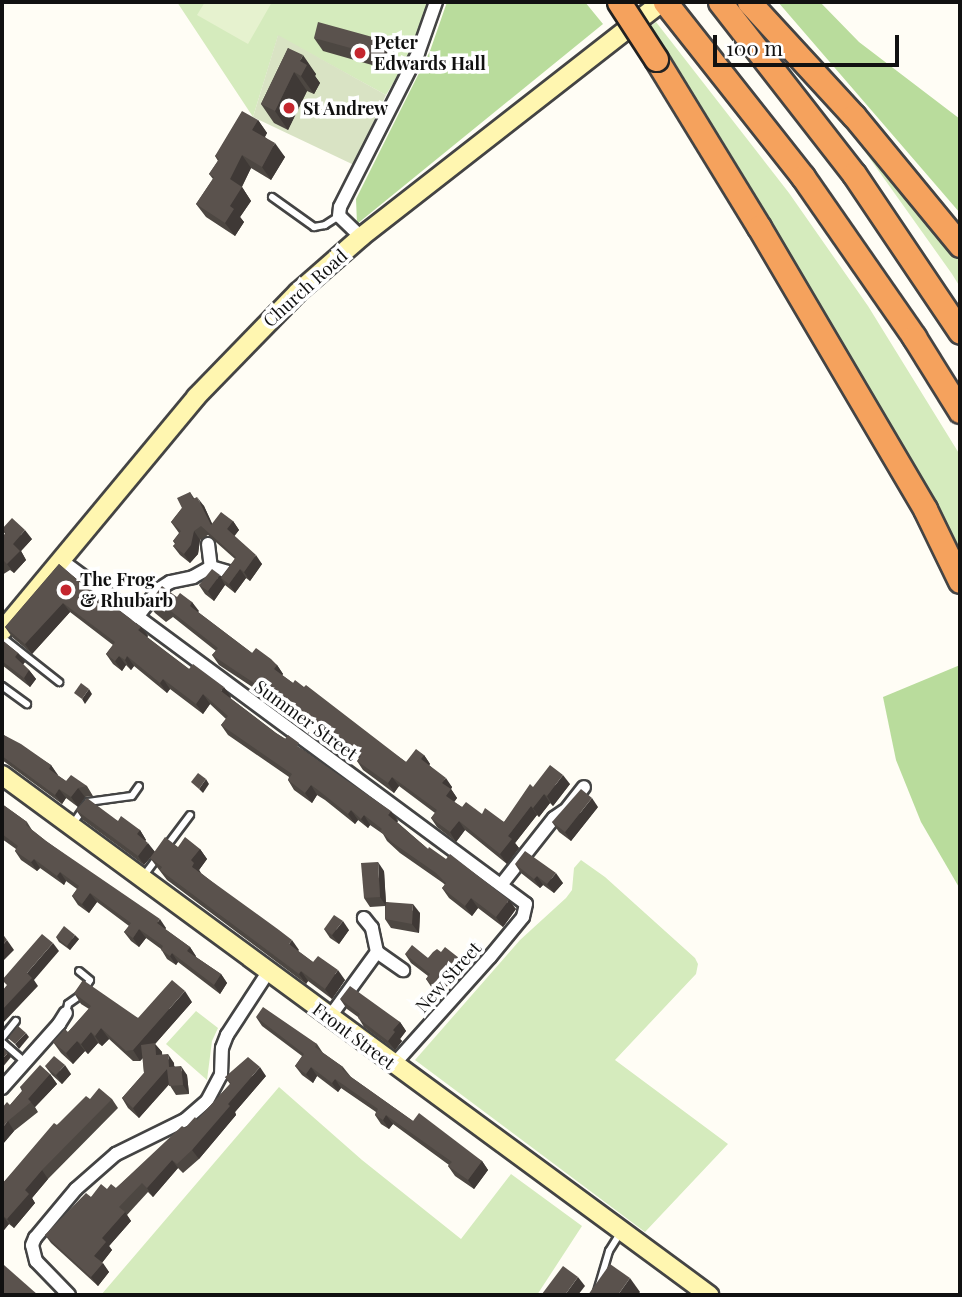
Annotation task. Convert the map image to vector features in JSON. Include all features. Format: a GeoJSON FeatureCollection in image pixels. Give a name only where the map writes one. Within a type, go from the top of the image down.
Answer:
{"type":"FeatureCollection","features":[{"type":"Feature","properties":{"kind":"highway"},"geometry":{"type":"LineString","coordinates":[[619,2],[760,227],[912,487],[960,580]]}},
{"type":"Feature","properties":{"kind":"highway"},"geometry":{"type":"LineString","coordinates":[[664,2],[803,177],[914,337],[960,411]]}},
{"type":"Feature","properties":{"kind":"highway"},"geometry":{"type":"LineString","coordinates":[[748,2],[854,116],[960,244]]}},
{"type":"Feature","properties":{"kind":"highway"},"geometry":{"type":"LineString","coordinates":[[722,5],[854,174],[960,332]]}},
{"type":"Feature","properties":{"kind":"main road","name":"Church Road"},"geometry":{"type":"LineString","coordinates":[[2,631],[232,358],[298,292],[361,237],[664,2]]}},
{"type":"Feature","properties":{"kind":"main road","name":"Front Street"},"geometry":{"type":"LineString","coordinates":[[2,775],[709,1295]]}},
{"type":"Feature","properties":{"kind":"street"},"geometry":{"type":"LineString","coordinates":[[361,237],[339,216],[340,208],[418,53],[436,2]]}},
{"type":"Feature","properties":{"kind":"street"},"geometry":{"type":"LineString","coordinates":[[208,544],[211,567]]}},
{"type":"Feature","properties":{"kind":"street","name":"Summer Street"},"geometry":{"type":"LineString","coordinates":[[61,560],[526,904],[526,911]]}},
{"type":"Feature","properties":{"kind":"street"},"geometry":{"type":"LineString","coordinates":[[137,617],[163,585],[192,577],[211,567],[228,572]]}},
{"type":"Feature","properties":{"kind":"street"},"geometry":{"type":"LineString","coordinates":[[501,886],[554,818],[566,810],[584,787]]}},
{"type":"Feature","properties":{"kind":"street","name":"New Street"},"geometry":{"type":"LineString","coordinates":[[393,1065],[490,957],[526,911]]}},
{"type":"Feature","properties":{"kind":"street"},"geometry":{"type":"LineString","coordinates":[[329,1018],[376,952],[372,928],[364,918]]}},
{"type":"Feature","properties":{"kind":"street"},"geometry":{"type":"LineString","coordinates":[[376,952],[403,970]]}},
{"type":"Feature","properties":{"kind":"street"},"geometry":{"type":"LineString","coordinates":[[69,1295],[36,1261],[32,1245],[40,1229],[76,1189],[116,1154],[185,1120],[207,1101],[221,1075],[222,1048],[227,1035],[268,972]]}},
{"type":"Feature","properties":{"kind":"street"},"geometry":{"type":"LineString","coordinates":[[2,1088],[59,1024],[65,1013]]}},
{"type":"Feature","properties":{"kind":"lane"},"geometry":{"type":"LineString","coordinates":[[272,197],[314,227],[325,225],[339,216]]}},
{"type":"Feature","properties":{"kind":"lane"},"geometry":{"type":"LineString","coordinates":[[2,637],[59,682]]}},
{"type":"Feature","properties":{"kind":"lane"},"geometry":{"type":"LineString","coordinates":[[2,686],[27,704]]}},
{"type":"Feature","properties":{"kind":"lane"},"geometry":{"type":"LineString","coordinates":[[71,826],[88,802],[132,796],[139,786]]}},
{"type":"Feature","properties":{"kind":"lane"},"geometry":{"type":"LineString","coordinates":[[142,879],[190,815]]}},
{"type":"Feature","properties":{"kind":"lane"},"geometry":{"type":"LineString","coordinates":[[65,1013],[68,1004],[81,995],[90,980],[79,971]]}},
{"type":"Feature","properties":{"kind":"lane"},"geometry":{"type":"LineString","coordinates":[[16,1021],[2,1040],[24,1062]]}},
{"type":"Feature","properties":{"kind":"lane"},"geometry":{"type":"LineString","coordinates":[[596,1295],[609,1251],[622,1231]]}},
{"type":"Feature","properties":{"kind":"green space"},"geometry":{"type":"Polygon","coordinates":[[[177,2],[428,2],[411,53],[386,95],[278,36],[253,117],[177,2]]]}},
{"type":"Feature","properties":{"kind":"green space"},"geometry":{"type":"Polygon","coordinates":[[[205,2],[272,2],[248,44],[197,15],[205,2]]]}},
{"type":"Feature","properties":{"kind":"green space"},"geometry":{"type":"Polygon","coordinates":[[[447,2],[585,2],[603,24],[357,224],[356,199],[430,51],[447,2]]]}},
{"type":"Feature","properties":{"kind":"green space"},"geometry":{"type":"Polygon","coordinates":[[[778,2],[820,2],[859,42],[960,119],[960,213],[778,2]]]}},
{"type":"Feature","properties":{"kind":"green space"},"geometry":{"type":"Polygon","coordinates":[[[656,22],[789,193],[868,306],[960,455],[960,557],[875,399],[797,265],[650,27],[656,22]]]}},
{"type":"Feature","properties":{"kind":"green space"},"geometry":{"type":"Polygon","coordinates":[[[278,35],[386,95],[354,165],[253,117],[278,35]]]}},
{"type":"Feature","properties":{"kind":"green space"},"geometry":{"type":"Polygon","coordinates":[[[841,118],[960,257],[960,287],[952,274],[841,118]]]}},
{"type":"Feature","properties":{"kind":"green space"},"geometry":{"type":"Polygon","coordinates":[[[960,665],[960,889],[921,822],[896,760],[883,697],[960,665]]]}},
{"type":"Feature","properties":{"kind":"green space"},"geometry":{"type":"Polygon","coordinates":[[[581,860],[605,877],[695,958],[698,964],[696,974],[615,1060],[728,1144],[645,1232],[415,1060],[520,940],[566,898],[572,890],[574,868],[581,860]]]}},
{"type":"Feature","properties":{"kind":"green space"},"geometry":{"type":"Polygon","coordinates":[[[196,1011],[218,1028],[212,1041],[207,1080],[166,1044],[196,1011]]]}},
{"type":"Feature","properties":{"kind":"green space"},"geometry":{"type":"Polygon","coordinates":[[[279,1087],[362,1160],[461,1239],[511,1174],[582,1226],[537,1295],[101,1295],[279,1087]]]}},
{"type":"Feature","properties":{"kind":"building"},"geometry":{"type":"Polygon","coordinates":[[[318,22],[387,41],[383,57],[314,38],[318,22]]]}},
{"type":"Feature","properties":{"kind":"building"},"geometry":{"type":"Polygon","coordinates":[[[288,48],[303,55],[300,61],[307,65],[301,76],[294,72],[275,111],[261,104],[288,48]]]}},
{"type":"Feature","properties":{"kind":"building"},"geometry":{"type":"Polygon","coordinates":[[[242,111],[258,120],[252,130],[275,143],[262,167],[242,155],[230,179],[242,187],[230,206],[234,209],[225,223],[196,204],[214,177],[209,174],[219,159],[215,156],[242,111]]]}},
{"type":"Feature","properties":{"kind":"building"},"geometry":{"type":"Polygon","coordinates":[[[190,492],[193,499],[197,497],[211,525],[221,512],[233,521],[227,529],[256,555],[244,572],[240,569],[229,584],[221,578],[236,557],[201,526],[194,531],[191,545],[184,554],[173,546],[176,543],[173,541],[181,531],[171,522],[182,508],[177,498],[190,492]]]}},
{"type":"Feature","properties":{"kind":"building"},"geometry":{"type":"Polygon","coordinates":[[[12,518],[25,530],[13,544],[20,551],[7,564],[2,562],[2,537],[6,533],[2,529],[12,518]]]}},
{"type":"Feature","properties":{"kind":"building"},"geometry":{"type":"Polygon","coordinates":[[[59,564],[95,595],[97,593],[141,627],[138,630],[189,669],[193,664],[224,687],[221,691],[276,733],[285,739],[288,735],[299,743],[297,746],[391,811],[388,815],[428,849],[429,847],[446,859],[450,854],[509,900],[496,917],[471,898],[465,906],[442,888],[446,883],[436,873],[393,843],[380,831],[382,829],[364,815],[361,819],[351,810],[348,814],[311,785],[305,793],[288,780],[292,774],[221,725],[228,716],[203,694],[196,704],[163,679],[160,683],[127,656],[125,660],[119,656],[115,661],[106,654],[115,642],[63,603],[25,644],[5,627],[59,564]]]}},
{"type":"Feature","properties":{"kind":"building"},"geometry":{"type":"Polygon","coordinates":[[[212,569],[220,575],[208,591],[199,585],[212,569]]]}},
{"type":"Feature","properties":{"kind":"building"},"geometry":{"type":"Polygon","coordinates":[[[162,586],[177,597],[180,593],[192,602],[190,606],[252,653],[256,648],[277,665],[274,669],[293,683],[295,680],[304,687],[306,685],[406,762],[416,749],[424,755],[421,759],[446,778],[442,783],[451,789],[446,796],[462,807],[466,802],[482,814],[485,808],[504,822],[530,784],[533,787],[550,765],[563,775],[547,796],[544,794],[533,808],[531,806],[508,836],[512,839],[500,854],[459,821],[450,832],[431,818],[437,810],[392,777],[388,783],[357,761],[361,756],[278,693],[275,697],[212,655],[218,648],[167,608],[159,612],[148,604],[162,586]]]}},
{"type":"Feature","properties":{"kind":"building"},"geometry":{"type":"Polygon","coordinates":[[[2,640],[18,653],[15,657],[29,670],[24,678],[2,661],[2,640]]]}},
{"type":"Feature","properties":{"kind":"building"},"geometry":{"type":"Polygon","coordinates":[[[81,683],[89,689],[82,699],[74,693],[81,683]]]}},
{"type":"Feature","properties":{"kind":"building"},"geometry":{"type":"Polygon","coordinates":[[[2,734],[51,765],[49,769],[66,781],[71,775],[87,786],[78,788],[71,797],[59,789],[55,795],[2,756],[2,734]]]}},
{"type":"Feature","properties":{"kind":"building"},"geometry":{"type":"Polygon","coordinates":[[[198,773],[206,779],[199,789],[191,782],[198,773]]]}},
{"type":"Feature","properties":{"kind":"building"},"geometry":{"type":"Polygon","coordinates":[[[581,789],[592,798],[565,832],[552,822],[581,789]]]}},
{"type":"Feature","properties":{"kind":"building"},"geometry":{"type":"Polygon","coordinates":[[[87,798],[118,821],[121,816],[140,830],[137,834],[148,843],[138,856],[76,810],[87,798]]]}},
{"type":"Feature","properties":{"kind":"building"},"geometry":{"type":"Polygon","coordinates":[[[2,804],[27,822],[26,825],[46,841],[160,919],[157,923],[190,947],[187,951],[221,974],[214,985],[172,953],[170,956],[161,950],[163,946],[139,929],[133,938],[124,932],[131,923],[90,893],[82,904],[72,896],[79,886],[60,872],[57,876],[34,859],[31,862],[15,851],[18,846],[2,834],[2,804]]]}},
{"type":"Feature","properties":{"kind":"building"},"geometry":{"type":"Polygon","coordinates":[[[165,837],[178,847],[185,837],[200,849],[191,860],[194,863],[192,867],[292,940],[289,944],[313,962],[318,956],[338,970],[325,989],[301,971],[299,974],[160,870],[162,867],[150,858],[165,837]]]}},
{"type":"Feature","properties":{"kind":"building"},"geometry":{"type":"Polygon","coordinates":[[[525,851],[556,873],[547,884],[537,876],[534,879],[515,864],[525,851]]]}},
{"type":"Feature","properties":{"kind":"building"},"geometry":{"type":"Polygon","coordinates":[[[378,862],[380,897],[364,898],[361,863],[378,862]]]}},
{"type":"Feature","properties":{"kind":"building"},"geometry":{"type":"Polygon","coordinates":[[[386,902],[413,904],[412,924],[385,919],[386,902]]]}},
{"type":"Feature","properties":{"kind":"building"},"geometry":{"type":"Polygon","coordinates":[[[334,915],[343,921],[332,935],[324,929],[334,915]]]}},
{"type":"Feature","properties":{"kind":"building"},"geometry":{"type":"Polygon","coordinates":[[[64,926],[75,935],[67,946],[56,937],[64,926]]]}},
{"type":"Feature","properties":{"kind":"building"},"geometry":{"type":"Polygon","coordinates":[[[2,933],[7,940],[2,946],[2,933]]]}},
{"type":"Feature","properties":{"kind":"building"},"geometry":{"type":"Polygon","coordinates":[[[42,934],[53,943],[27,973],[32,978],[2,1010],[2,991],[7,985],[2,980],[42,934]]]}},
{"type":"Feature","properties":{"kind":"building"},"geometry":{"type":"Polygon","coordinates":[[[412,945],[428,958],[437,949],[441,952],[445,947],[459,958],[434,986],[426,979],[430,974],[405,954],[412,945]]]}},
{"type":"Feature","properties":{"kind":"building"},"geometry":{"type":"Polygon","coordinates":[[[83,980],[138,1018],[172,980],[185,991],[133,1050],[126,1051],[101,1028],[95,1036],[91,1032],[81,1044],[77,1041],[66,1053],[53,1042],[65,1029],[68,1032],[91,1006],[74,993],[83,980]]]}},
{"type":"Feature","properties":{"kind":"building"},"geometry":{"type":"Polygon","coordinates":[[[350,986],[400,1022],[388,1041],[358,1018],[360,1014],[340,999],[350,986]]]}},
{"type":"Feature","properties":{"kind":"building"},"geometry":{"type":"Polygon","coordinates":[[[263,1007],[317,1044],[315,1047],[343,1067],[351,1077],[413,1121],[419,1113],[482,1161],[468,1180],[448,1166],[452,1162],[386,1115],[383,1120],[375,1115],[378,1109],[335,1079],[332,1083],[311,1067],[306,1074],[295,1066],[304,1054],[256,1017],[263,1007]]]}},
{"type":"Feature","properties":{"kind":"building"},"geometry":{"type":"Polygon","coordinates":[[[18,1026],[26,1033],[15,1044],[8,1038],[18,1026]]]}},
{"type":"Feature","properties":{"kind":"building"},"geometry":{"type":"Polygon","coordinates":[[[155,1043],[156,1055],[168,1054],[169,1067],[181,1066],[183,1085],[169,1086],[167,1069],[133,1108],[122,1098],[144,1073],[141,1045],[155,1043]]]}},
{"type":"Feature","properties":{"kind":"building"},"geometry":{"type":"Polygon","coordinates":[[[2,1047],[8,1053],[2,1059],[2,1047]]]}},
{"type":"Feature","properties":{"kind":"building"},"geometry":{"type":"Polygon","coordinates":[[[54,1056],[65,1065],[56,1075],[45,1066],[54,1056]]]}},
{"type":"Feature","properties":{"kind":"building"},"geometry":{"type":"Polygon","coordinates":[[[248,1057],[260,1067],[228,1104],[230,1106],[177,1164],[172,1160],[147,1188],[142,1183],[119,1207],[125,1212],[102,1238],[106,1242],[94,1256],[103,1263],[91,1277],[45,1235],[86,1193],[91,1197],[101,1184],[107,1189],[111,1184],[116,1188],[182,1126],[185,1128],[195,1117],[197,1120],[231,1083],[225,1077],[248,1057]]]}},
{"type":"Feature","properties":{"kind":"building"},"geometry":{"type":"Polygon","coordinates":[[[40,1065],[50,1074],[28,1099],[31,1102],[2,1128],[2,1108],[7,1102],[10,1105],[23,1090],[20,1087],[40,1065]]]}},
{"type":"Feature","properties":{"kind":"building"},"geometry":{"type":"Polygon","coordinates":[[[99,1088],[112,1099],[42,1170],[25,1190],[29,1194],[7,1219],[2,1215],[2,1184],[54,1123],[57,1125],[86,1096],[90,1099],[99,1088]]]}},
{"type":"Feature","properties":{"kind":"building"},"geometry":{"type":"Polygon","coordinates":[[[610,1264],[630,1278],[618,1295],[588,1295],[610,1264]]]}},
{"type":"Feature","properties":{"kind":"building"},"geometry":{"type":"Polygon","coordinates":[[[4,1265],[38,1295],[2,1295],[4,1265]]]}},
{"type":"Feature","properties":{"kind":"building"},"geometry":{"type":"Polygon","coordinates":[[[563,1266],[578,1277],[565,1295],[543,1295],[542,1294],[563,1266]]]}},
{"type":"Feature","properties":{"kind":"place","name":"Peter Edwards Hall"},"geometry":{"type":"Point","coordinates":[360,53]}},
{"type":"Feature","properties":{"kind":"place","name":"St Andrew"},"geometry":{"type":"Point","coordinates":[289,108]}},
{"type":"Feature","properties":{"kind":"place","name":"The Frog & Rhubarb"},"geometry":{"type":"Point","coordinates":[66,590]}}]}
